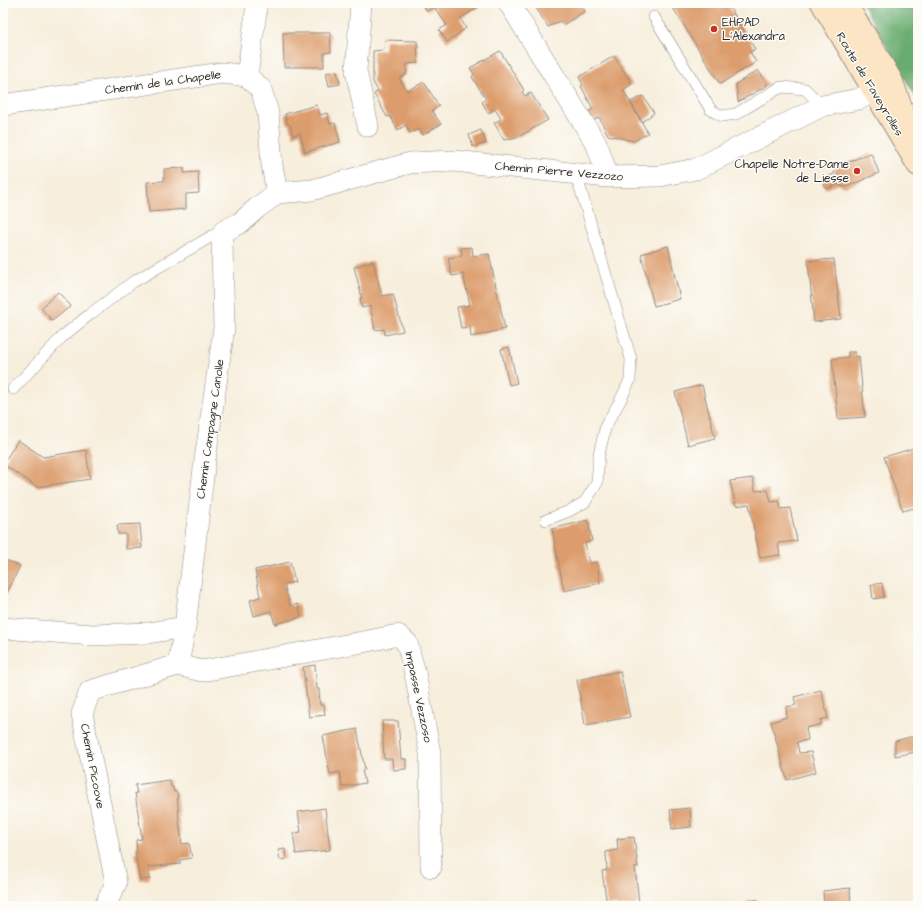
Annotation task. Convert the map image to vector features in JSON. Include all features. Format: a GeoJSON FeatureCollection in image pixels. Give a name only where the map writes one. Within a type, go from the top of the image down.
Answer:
{"type":"FeatureCollection","features":[{"type":"Feature","properties":{"kind":"main road","name":"Route de Faveyrolles"},"geometry":{"type":"LineString","coordinates":[[822,3],[883,87],[918,155]]}},
{"type":"Feature","properties":{"kind":"main road","name":"Route de Faveyrolles"},"geometry":{"type":"LineString","coordinates":[[845,3],[872,47],[883,87],[918,165]]}},
{"type":"Feature","properties":{"kind":"street"},"geometry":{"type":"LineString","coordinates":[[224,231],[240,223],[277,193],[272,164],[268,113],[261,89],[247,76],[256,3]]}},
{"type":"Feature","properties":{"kind":"street"},"geometry":{"type":"LineString","coordinates":[[361,3],[356,71],[368,126]]}},
{"type":"Feature","properties":{"kind":"street"},"geometry":{"type":"LineString","coordinates":[[509,3],[597,145],[608,177]]}},
{"type":"Feature","properties":{"kind":"street","name":"Chemin de la Chapelle"},"geometry":{"type":"LineString","coordinates":[[3,105],[222,73],[247,76]]}},
{"type":"Feature","properties":{"kind":"street","name":"Chemin Pierre Vezzozo"},"geometry":{"type":"LineString","coordinates":[[277,193],[312,190],[410,163],[454,161],[608,177],[660,176],[696,169],[822,106],[860,99],[883,87]]}},
{"type":"Feature","properties":{"kind":"street","name":"Chemin Campagne Canolle"},"geometry":{"type":"LineString","coordinates":[[178,665],[185,627],[205,460],[224,328],[222,243],[224,231]]}},
{"type":"Feature","properties":{"kind":"street"},"geometry":{"type":"LineString","coordinates":[[3,628],[92,635],[148,633],[185,627]]}},
{"type":"Feature","properties":{"kind":"street","name":"Impasse Vezzoso"},"geometry":{"type":"LineString","coordinates":[[178,665],[202,671],[368,642],[398,635],[407,643],[416,673],[430,753],[431,867]]}},
{"type":"Feature","properties":{"kind":"street","name":"Chemin Picoove"},"geometry":{"type":"LineString","coordinates":[[105,906],[116,883],[82,714],[90,691],[178,665]]}},
{"type":"Feature","properties":{"kind":"lane"},"geometry":{"type":"LineString","coordinates":[[654,17],[711,110],[722,116],[736,114],[781,87],[805,89],[822,106]]}},
{"type":"Feature","properties":{"kind":"lane"},"geometry":{"type":"LineString","coordinates":[[546,520],[569,511],[585,502],[597,483],[599,454],[606,425],[630,380],[631,360],[576,174]]}},
{"type":"Feature","properties":{"kind":"lane"},"geometry":{"type":"LineString","coordinates":[[12,389],[63,336],[133,282],[224,231]]}},
{"type":"Feature","properties":{"kind":"green space"},"geometry":{"type":"Polygon","coordinates":[[[862,3],[918,3],[918,101],[862,3]]]}},
{"type":"Feature","properties":{"kind":"building"},"geometry":{"type":"Polygon","coordinates":[[[313,3],[313,5],[295,4],[313,3]]]}},
{"type":"Feature","properties":{"kind":"building"},"geometry":{"type":"Polygon","coordinates":[[[422,3],[476,3],[479,7],[460,18],[466,28],[447,42],[439,30],[447,25],[434,7],[427,11],[422,3]]]}},
{"type":"Feature","properties":{"kind":"building"},"geometry":{"type":"Polygon","coordinates":[[[528,3],[580,3],[585,11],[563,25],[560,21],[548,27],[535,6],[530,7],[528,3]]]}},
{"type":"Feature","properties":{"kind":"building","name":"EHPAD L'Alexandra"},"geometry":{"type":"Polygon","coordinates":[[[670,3],[720,3],[723,8],[728,5],[755,49],[750,52],[756,62],[720,84],[670,3]]]}},
{"type":"Feature","properties":{"kind":"building"},"geometry":{"type":"Polygon","coordinates":[[[283,33],[330,33],[331,52],[324,53],[324,67],[284,67],[283,33]]]}},
{"type":"Feature","properties":{"kind":"building"},"geometry":{"type":"Polygon","coordinates":[[[385,40],[417,41],[418,63],[407,64],[406,75],[399,78],[407,91],[424,82],[439,106],[432,111],[441,124],[423,135],[419,129],[410,133],[406,125],[398,130],[390,116],[387,117],[374,94],[378,91],[373,82],[373,51],[384,50],[385,40]]]}},
{"type":"Feature","properties":{"kind":"building"},"geometry":{"type":"Polygon","coordinates":[[[500,51],[524,90],[522,92],[525,96],[531,93],[548,120],[520,136],[504,140],[494,123],[501,119],[495,109],[488,113],[482,102],[486,99],[472,77],[474,74],[470,68],[500,51]]]}},
{"type":"Feature","properties":{"kind":"building"},"geometry":{"type":"Polygon","coordinates":[[[614,56],[632,84],[623,90],[648,133],[634,141],[608,135],[599,117],[590,123],[585,115],[593,109],[581,86],[583,85],[579,77],[614,56]]]}},
{"type":"Feature","properties":{"kind":"building"},"geometry":{"type":"Polygon","coordinates":[[[758,70],[768,85],[738,102],[736,84],[758,70]]]}},
{"type":"Feature","properties":{"kind":"building"},"geometry":{"type":"Polygon","coordinates":[[[337,71],[340,84],[329,86],[326,73],[337,71]]]}},
{"type":"Feature","properties":{"kind":"building"},"geometry":{"type":"Polygon","coordinates":[[[643,96],[654,113],[642,122],[630,102],[643,96]]]}},
{"type":"Feature","properties":{"kind":"building"},"geometry":{"type":"Polygon","coordinates":[[[317,105],[320,115],[327,113],[330,124],[335,123],[340,142],[305,152],[300,133],[293,136],[285,114],[317,105]]]}},
{"type":"Feature","properties":{"kind":"building"},"geometry":{"type":"Polygon","coordinates":[[[481,130],[486,143],[473,147],[469,135],[481,130]]]}},
{"type":"Feature","properties":{"kind":"building","name":"Chapelle Notre-Dame de Liesse"},"geometry":{"type":"Polygon","coordinates":[[[871,153],[879,173],[846,187],[838,184],[826,189],[822,179],[834,174],[838,166],[871,153]]]}},
{"type":"Feature","properties":{"kind":"building"},"geometry":{"type":"Polygon","coordinates":[[[184,168],[184,173],[198,172],[199,193],[186,194],[186,209],[149,212],[147,182],[164,181],[164,169],[184,168]]]}},
{"type":"Feature","properties":{"kind":"building"},"geometry":{"type":"Polygon","coordinates":[[[668,246],[680,299],[654,306],[641,254],[668,246]]]}},
{"type":"Feature","properties":{"kind":"building"},"geometry":{"type":"Polygon","coordinates":[[[472,247],[473,256],[489,254],[505,329],[471,337],[470,327],[461,328],[457,307],[470,305],[463,274],[452,276],[448,258],[462,256],[461,248],[472,247]]]}},
{"type":"Feature","properties":{"kind":"building"},"geometry":{"type":"Polygon","coordinates":[[[834,259],[841,319],[814,322],[808,261],[834,259]]]}},
{"type":"Feature","properties":{"kind":"building"},"geometry":{"type":"Polygon","coordinates":[[[373,261],[382,296],[393,294],[403,331],[385,335],[384,329],[375,330],[370,306],[362,308],[360,298],[362,298],[354,267],[373,261]]]}},
{"type":"Feature","properties":{"kind":"building"},"geometry":{"type":"Polygon","coordinates":[[[58,292],[71,306],[52,321],[41,308],[58,292]]]}},
{"type":"Feature","properties":{"kind":"building"},"geometry":{"type":"Polygon","coordinates":[[[509,347],[517,383],[509,385],[501,349],[509,347]]]}},
{"type":"Feature","properties":{"kind":"building"},"geometry":{"type":"Polygon","coordinates":[[[848,352],[855,352],[855,357],[859,356],[865,417],[838,419],[832,359],[848,357],[848,352]]]}},
{"type":"Feature","properties":{"kind":"building"},"geometry":{"type":"Polygon","coordinates":[[[702,385],[715,438],[688,445],[675,392],[702,385]]]}},
{"type":"Feature","properties":{"kind":"building"},"geometry":{"type":"Polygon","coordinates":[[[18,440],[43,457],[86,450],[90,479],[37,487],[3,464],[18,440]]]}},
{"type":"Feature","properties":{"kind":"building"},"geometry":{"type":"Polygon","coordinates":[[[914,448],[918,461],[918,507],[903,511],[884,457],[914,448]]]}},
{"type":"Feature","properties":{"kind":"building"},"geometry":{"type":"Polygon","coordinates":[[[753,478],[755,491],[768,490],[771,502],[779,501],[781,509],[790,508],[797,541],[778,543],[780,555],[760,558],[749,504],[736,506],[730,481],[753,478]]]}},
{"type":"Feature","properties":{"kind":"building"},"geometry":{"type":"Polygon","coordinates":[[[588,520],[592,541],[585,543],[589,563],[597,562],[600,583],[564,591],[552,529],[588,520]]]}},
{"type":"Feature","properties":{"kind":"building"},"geometry":{"type":"Polygon","coordinates":[[[140,524],[142,548],[126,549],[126,534],[118,534],[117,525],[140,524]]]}},
{"type":"Feature","properties":{"kind":"building"},"geometry":{"type":"Polygon","coordinates":[[[3,559],[20,566],[3,601],[3,559]]]}},
{"type":"Feature","properties":{"kind":"building"},"geometry":{"type":"Polygon","coordinates":[[[290,562],[295,582],[284,584],[290,606],[298,604],[301,617],[275,624],[271,611],[254,616],[250,600],[260,597],[255,570],[290,562]]]}},
{"type":"Feature","properties":{"kind":"building"},"geometry":{"type":"Polygon","coordinates":[[[882,583],[884,597],[873,599],[871,585],[882,583]]]}},
{"type":"Feature","properties":{"kind":"building"},"geometry":{"type":"Polygon","coordinates":[[[315,665],[320,705],[324,705],[325,715],[309,717],[303,667],[315,665]]]}},
{"type":"Feature","properties":{"kind":"building"},"geometry":{"type":"Polygon","coordinates":[[[620,671],[630,717],[585,725],[577,680],[620,671]]]}},
{"type":"Feature","properties":{"kind":"building"},"geometry":{"type":"Polygon","coordinates":[[[821,690],[828,718],[820,720],[822,724],[806,728],[808,740],[797,742],[799,753],[811,752],[816,772],[787,780],[771,722],[787,717],[786,707],[796,705],[794,697],[821,690]]]}},
{"type":"Feature","properties":{"kind":"building"},"geometry":{"type":"Polygon","coordinates":[[[382,721],[398,721],[401,759],[406,759],[406,769],[393,770],[392,759],[384,759],[382,721]]]}},
{"type":"Feature","properties":{"kind":"building"},"geometry":{"type":"Polygon","coordinates":[[[357,729],[365,770],[362,770],[365,783],[342,787],[340,772],[330,774],[323,736],[357,729]]]}},
{"type":"Feature","properties":{"kind":"building"},"geometry":{"type":"Polygon","coordinates":[[[914,736],[916,752],[895,756],[895,741],[914,736]]]}},
{"type":"Feature","properties":{"kind":"building"},"geometry":{"type":"Polygon","coordinates":[[[170,780],[171,787],[173,787],[174,792],[177,792],[182,844],[189,843],[192,858],[180,860],[180,864],[148,867],[150,879],[140,880],[135,852],[137,852],[136,840],[142,839],[135,785],[170,780]]]}},
{"type":"Feature","properties":{"kind":"building"},"geometry":{"type":"Polygon","coordinates":[[[325,808],[330,850],[296,854],[293,833],[301,832],[298,812],[325,808]]]}},
{"type":"Feature","properties":{"kind":"building"},"geometry":{"type":"Polygon","coordinates":[[[690,808],[691,827],[672,829],[670,810],[690,808]]]}},
{"type":"Feature","properties":{"kind":"building"},"geometry":{"type":"Polygon","coordinates":[[[634,837],[638,867],[635,867],[639,903],[636,903],[636,906],[607,905],[602,871],[607,870],[606,852],[618,850],[617,839],[634,837]]]}},
{"type":"Feature","properties":{"kind":"building"},"geometry":{"type":"Polygon","coordinates":[[[285,849],[286,859],[280,860],[278,850],[285,849]]]}},
{"type":"Feature","properties":{"kind":"building"},"geometry":{"type":"Polygon","coordinates":[[[850,888],[851,906],[824,906],[823,891],[850,888]]]}},
{"type":"Feature","properties":{"kind":"building"},"geometry":{"type":"Polygon","coordinates":[[[758,900],[758,906],[747,906],[747,901],[758,900]]]}},
{"type":"Feature","properties":{"kind":"place","name":"EHPAD L'Alexandra"},"geometry":{"type":"Point","coordinates":[714,29]}},
{"type":"Feature","properties":{"kind":"place","name":"Chapelle Notre-Dame de Liesse"},"geometry":{"type":"Point","coordinates":[857,171]}}]}
